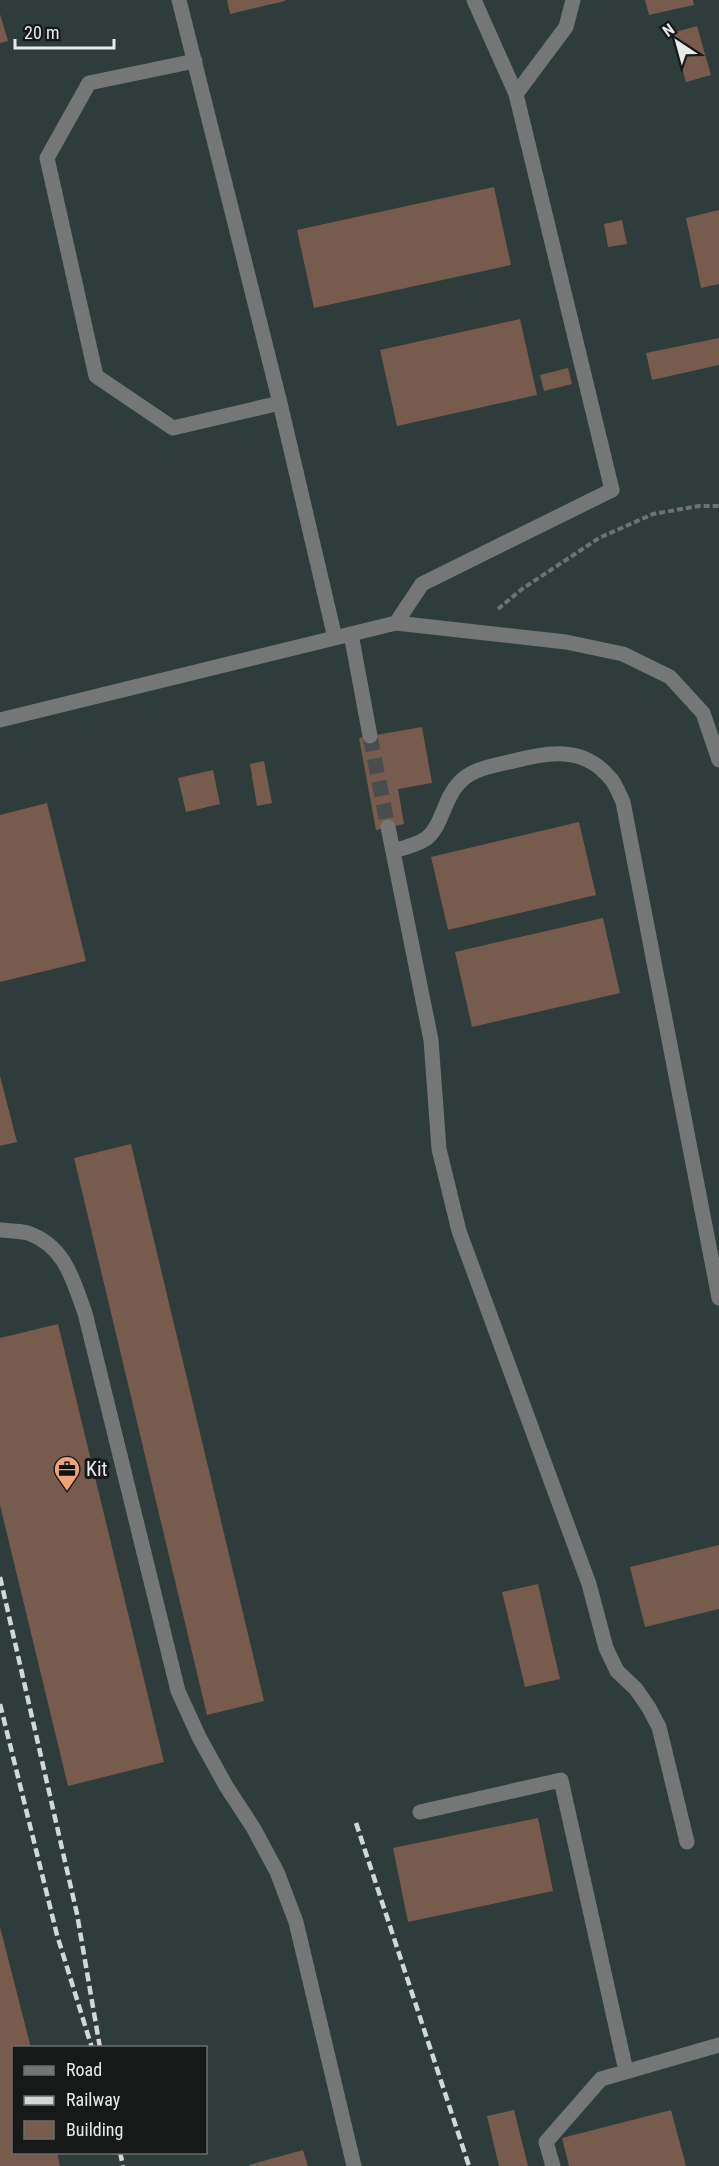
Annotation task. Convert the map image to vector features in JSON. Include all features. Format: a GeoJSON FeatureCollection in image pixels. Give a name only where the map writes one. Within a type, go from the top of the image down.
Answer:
{"type":"FeatureCollection","features":[{"type":"Feature","properties":{"kind":"street"},"geometry":{"type":"LineString","coordinates":[[179,0],[280,403],[335,638]]}},
{"type":"Feature","properties":{"kind":"street"},"geometry":{"type":"LineString","coordinates":[[396,623],[422,584],[612,490],[516,94],[474,0]]}},
{"type":"Feature","properties":{"kind":"street"},"geometry":{"type":"LineString","coordinates":[[516,94],[566,27],[573,0]]}},
{"type":"Feature","properties":{"kind":"street"},"geometry":{"type":"LineString","coordinates":[[195,62],[89,83],[47,158],[96,376],[173,428],[280,403]]}},
{"type":"Feature","properties":{"kind":"street"},"geometry":{"type":"LineString","coordinates":[[0,720],[396,623],[566,642],[623,654],[670,677],[703,713],[719,760]]}},
{"type":"Feature","properties":{"kind":"street"},"geometry":{"type":"LineString","coordinates":[[351,634],[370,736]]}},
{"type":"Feature","properties":{"kind":"street"},"geometry":{"type":"LineString","coordinates":[[393,851],[413,845],[428,837],[438,821],[447,798],[459,782],[479,770],[544,754],[570,754],[594,762],[612,779],[623,802],[719,1298]]}},
{"type":"Feature","properties":{"kind":"street"},"geometry":{"type":"LineString","coordinates":[[388,827],[431,1040],[439,1149],[459,1231],[589,1584],[606,1647],[617,1671],[636,1689],[659,1727],[687,1842]]}},
{"type":"Feature","properties":{"kind":"street"},"geometry":{"type":"LineString","coordinates":[[0,1230],[27,1233],[54,1247],[72,1275],[85,1313],[178,1691],[199,1737],[226,1786],[254,1829],[276,1872],[296,1922],[354,2166]]}},
{"type":"Feature","properties":{"kind":"street"},"geometry":{"type":"LineString","coordinates":[[420,1812],[561,1780],[626,2071]]}},
{"type":"Feature","properties":{"kind":"street"},"geometry":{"type":"LineString","coordinates":[[553,2166],[546,2142],[601,2079],[719,2045]]}},
{"type":"Feature","properties":{"kind":"path"},"geometry":{"type":"LineString","coordinates":[[469,632],[522,589],[599,538],[653,514],[699,506],[719,506]]}},
{"type":"Feature","properties":{"kind":"shaded area"},"geometry":{"type":"Polygon","coordinates":[[[0,0],[719,0],[719,2166],[0,2166],[0,0]]]}},
{"type":"Feature","properties":{"kind":"building"},"geometry":{"type":"Polygon","coordinates":[[[227,0],[285,0],[285,1],[230,14],[227,0]]]}},
{"type":"Feature","properties":{"kind":"building"},"geometry":{"type":"Polygon","coordinates":[[[645,0],[693,0],[694,5],[649,15],[645,0]]]}},
{"type":"Feature","properties":{"kind":"building"},"geometry":{"type":"Polygon","coordinates":[[[0,14],[8,41],[0,43],[0,14]]]}},
{"type":"Feature","properties":{"kind":"building"},"geometry":{"type":"Polygon","coordinates":[[[697,26],[711,75],[686,82],[672,33],[697,26]]]}},
{"type":"Feature","properties":{"kind":"building"},"geometry":{"type":"Polygon","coordinates":[[[494,187],[511,265],[314,308],[297,230],[494,187]]]}},
{"type":"Feature","properties":{"kind":"building"},"geometry":{"type":"Polygon","coordinates":[[[719,210],[719,284],[701,288],[686,218],[719,210]]]}},
{"type":"Feature","properties":{"kind":"building"},"geometry":{"type":"Polygon","coordinates":[[[622,220],[627,244],[608,247],[604,224],[622,220]]]}},
{"type":"Feature","properties":{"kind":"building"},"geometry":{"type":"Polygon","coordinates":[[[520,319],[537,395],[397,426],[380,350],[520,319]]]}},
{"type":"Feature","properties":{"kind":"building"},"geometry":{"type":"Polygon","coordinates":[[[719,338],[719,365],[652,380],[646,353],[719,338]]]}},
{"type":"Feature","properties":{"kind":"building"},"geometry":{"type":"Polygon","coordinates":[[[568,368],[572,384],[544,391],[540,375],[568,368]]]}},
{"type":"Feature","properties":{"kind":"building"},"geometry":{"type":"Polygon","coordinates":[[[422,727],[432,783],[398,789],[404,824],[376,830],[359,738],[422,727]]]}},
{"type":"Feature","properties":{"kind":"building"},"geometry":{"type":"Polygon","coordinates":[[[264,761],[272,803],[257,806],[250,764],[264,761]]]}},
{"type":"Feature","properties":{"kind":"building"},"geometry":{"type":"Polygon","coordinates":[[[213,770],[220,804],[186,812],[178,778],[213,770]]]}},
{"type":"Feature","properties":{"kind":"building"},"geometry":{"type":"Polygon","coordinates":[[[47,803],[86,961],[0,982],[0,815],[47,803]]]}},
{"type":"Feature","properties":{"kind":"building"},"geometry":{"type":"Polygon","coordinates":[[[579,822],[596,895],[448,930],[431,857],[579,822]]]}},
{"type":"Feature","properties":{"kind":"building"},"geometry":{"type":"Polygon","coordinates":[[[603,918],[620,993],[472,1027],[455,952],[603,918]]]}},
{"type":"Feature","properties":{"kind":"building"},"geometry":{"type":"Polygon","coordinates":[[[0,1076],[17,1142],[0,1146],[0,1076]]]}},
{"type":"Feature","properties":{"kind":"building"},"geometry":{"type":"Polygon","coordinates":[[[131,1144],[264,1701],[207,1715],[74,1158],[131,1144]]]}},
{"type":"Feature","properties":{"kind":"building"},"geometry":{"type":"Polygon","coordinates":[[[58,1324],[164,1762],[68,1786],[0,1505],[0,1338],[58,1324]]]}},
{"type":"Feature","properties":{"kind":"building"},"geometry":{"type":"Polygon","coordinates":[[[719,1545],[719,1609],[645,1627],[630,1567],[719,1545]]]}},
{"type":"Feature","properties":{"kind":"building"},"geometry":{"type":"Polygon","coordinates":[[[538,1584],[560,1679],[525,1687],[502,1592],[538,1584]]]}},
{"type":"Feature","properties":{"kind":"building"},"geometry":{"type":"Polygon","coordinates":[[[538,1818],[553,1891],[408,1922],[393,1848],[538,1818]]]}},
{"type":"Feature","properties":{"kind":"building"},"geometry":{"type":"Polygon","coordinates":[[[0,1927],[30,2046],[12,2046],[12,2154],[57,2154],[60,2166],[0,2166],[0,1927]]]}},
{"type":"Feature","properties":{"kind":"building"},"geometry":{"type":"Polygon","coordinates":[[[514,2110],[528,2166],[499,2166],[487,2116],[514,2110]]]}},
{"type":"Feature","properties":{"kind":"building"},"geometry":{"type":"Polygon","coordinates":[[[671,2110],[686,2166],[569,2166],[562,2138],[671,2110]]]}},
{"type":"Feature","properties":{"kind":"building"},"geometry":{"type":"Polygon","coordinates":[[[303,2150],[308,2166],[249,2166],[249,2165],[303,2150]]]}},
{"type":"Feature","properties":{"kind":"tunnel"},"geometry":{"type":"LineString","coordinates":[[370,736],[388,827]]}},
{"type":"Feature","properties":{"kind":"railway"},"geometry":{"type":"LineString","coordinates":[[0,1577],[77,1914],[100,2046]]}},
{"type":"Feature","properties":{"kind":"railway"},"geometry":{"type":"LineString","coordinates":[[0,1704],[57,1935],[91,2046]]}},
{"type":"Feature","properties":{"kind":"railway"},"geometry":{"type":"LineString","coordinates":[[356,1823],[469,2166]]}},
{"type":"Feature","properties":{"kind":"railway"},"geometry":{"type":"LineString","coordinates":[[120,2154],[123,2166]]}},
{"type":"Feature","properties":{"kind":"place","name":"Kit"},"geometry":{"type":"Point","coordinates":[67,1492]}}]}
